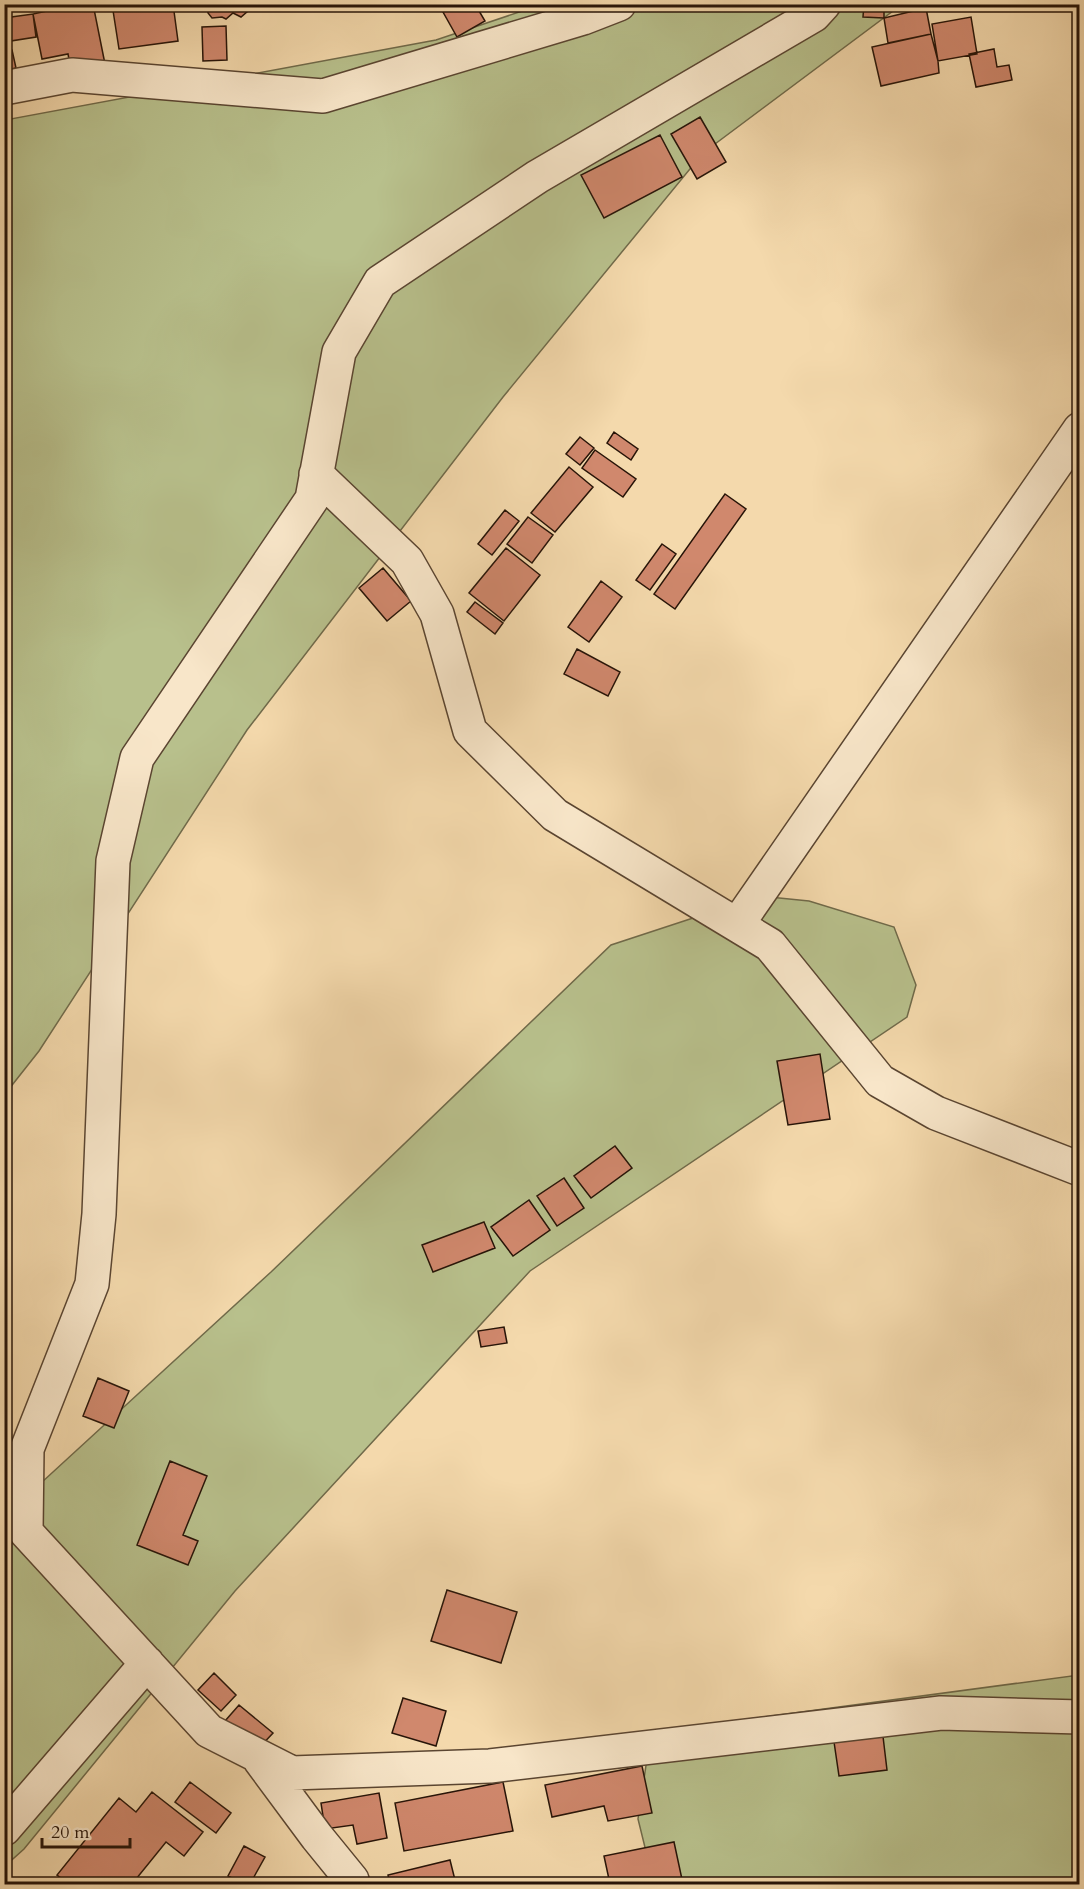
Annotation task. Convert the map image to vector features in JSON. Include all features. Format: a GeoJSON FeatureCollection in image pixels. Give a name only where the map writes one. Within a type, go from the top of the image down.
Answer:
{"type":"FeatureCollection","features":[{"type":"Feature","properties":{"kind":"street"},"geometry":{"type":"LineString","coordinates":[[4,88],[72,75],[323,96],[583,18],[619,4]]}},
{"type":"Feature","properties":{"kind":"street"},"geometry":{"type":"LineString","coordinates":[[824,4],[814,15],[537,177],[380,282],[339,352],[312,499],[137,758],[113,861],[99,1214],[92,1284],[27,1449],[26,1532],[209,1731],[292,1773],[490,1767],[941,1713],[1080,1718]]}},
{"type":"Feature","properties":{"kind":"street"},"geometry":{"type":"LineString","coordinates":[[737,925],[1080,429]]}},
{"type":"Feature","properties":{"kind":"street"},"geometry":{"type":"LineString","coordinates":[[316,474],[407,561],[437,614],[470,731],[555,815],[770,945],[880,1081],[936,1113],[1080,1169]]}},
{"type":"Feature","properties":{"kind":"street"},"geometry":{"type":"LineString","coordinates":[[4,1829],[147,1664]]}},
{"type":"Feature","properties":{"kind":"street"},"geometry":{"type":"LineString","coordinates":[[256,1754],[353,1884]]}},
{"type":"Feature","properties":{"kind":"green space"},"geometry":{"type":"Polygon","coordinates":[[[540,5],[901,5],[703,153],[503,397],[247,730],[39,1051],[5,1094],[5,120],[436,40],[540,5]]]}},
{"type":"Feature","properties":{"kind":"green space"},"geometry":{"type":"Polygon","coordinates":[[[760,896],[809,901],[894,927],[916,985],[907,1017],[530,1271],[235,1591],[24,1849],[5,1866],[5,1516],[271,1272],[611,945],[760,896]]]}},
{"type":"Feature","properties":{"kind":"green space"},"geometry":{"type":"Polygon","coordinates":[[[1079,1675],[1079,1884],[654,1884],[638,1819],[651,1732],[1079,1675]]]}},
{"type":"Feature","properties":{"kind":"building"},"geometry":{"type":"Polygon","coordinates":[[[79,4],[93,4],[106,69],[72,75],[68,54],[42,59],[33,14],[79,4]]]}},
{"type":"Feature","properties":{"kind":"building"},"geometry":{"type":"Polygon","coordinates":[[[112,4],[173,4],[178,41],[119,49],[112,4]]]}},
{"type":"Feature","properties":{"kind":"building"},"geometry":{"type":"Polygon","coordinates":[[[206,4],[255,5],[241,17],[233,13],[226,19],[212,18],[206,4]]]}},
{"type":"Feature","properties":{"kind":"building"},"geometry":{"type":"Polygon","coordinates":[[[457,4],[475,4],[485,21],[457,37],[443,12],[457,4]]]}},
{"type":"Feature","properties":{"kind":"building"},"geometry":{"type":"Polygon","coordinates":[[[864,4],[884,4],[884,18],[863,17],[864,4]]]}},
{"type":"Feature","properties":{"kind":"building"},"geometry":{"type":"Polygon","coordinates":[[[926,8],[931,34],[888,43],[884,18],[926,8]]]}},
{"type":"Feature","properties":{"kind":"building"},"geometry":{"type":"Polygon","coordinates":[[[33,14],[36,37],[4,42],[4,18],[33,14]]]}},
{"type":"Feature","properties":{"kind":"building"},"geometry":{"type":"Polygon","coordinates":[[[971,17],[977,54],[938,61],[932,24],[971,17]]]}},
{"type":"Feature","properties":{"kind":"building"},"geometry":{"type":"Polygon","coordinates":[[[226,26],[227,60],[203,61],[202,27],[226,26]]]}},
{"type":"Feature","properties":{"kind":"building"},"geometry":{"type":"Polygon","coordinates":[[[931,34],[939,73],[881,86],[872,47],[931,34]]]}},
{"type":"Feature","properties":{"kind":"building"},"geometry":{"type":"Polygon","coordinates":[[[994,49],[997,67],[1009,65],[1012,80],[976,87],[969,54],[994,49]]]}},
{"type":"Feature","properties":{"kind":"building"},"geometry":{"type":"Polygon","coordinates":[[[12,50],[16,68],[4,71],[4,51],[12,50]]]}},
{"type":"Feature","properties":{"kind":"building"},"geometry":{"type":"Polygon","coordinates":[[[700,117],[726,162],[697,179],[671,134],[700,117]]]}},
{"type":"Feature","properties":{"kind":"building"},"geometry":{"type":"Polygon","coordinates":[[[660,135],[682,177],[604,218],[581,175],[660,135]]]}},
{"type":"Feature","properties":{"kind":"building"},"geometry":{"type":"Polygon","coordinates":[[[614,432],[638,449],[631,460],[607,443],[614,432]]]}},
{"type":"Feature","properties":{"kind":"building"},"geometry":{"type":"Polygon","coordinates":[[[580,437],[594,448],[580,465],[566,454],[580,437]]]}},
{"type":"Feature","properties":{"kind":"building"},"geometry":{"type":"Polygon","coordinates":[[[595,450],[636,479],[623,497],[582,468],[595,450]]]}},
{"type":"Feature","properties":{"kind":"building"},"geometry":{"type":"Polygon","coordinates":[[[569,467],[593,487],[555,532],[531,513],[569,467]]]}},
{"type":"Feature","properties":{"kind":"building"},"geometry":{"type":"Polygon","coordinates":[[[725,494],[746,509],[675,609],[654,594],[725,494]]]}},
{"type":"Feature","properties":{"kind":"building"},"geometry":{"type":"Polygon","coordinates":[[[505,510],[519,521],[492,555],[478,544],[505,510]]]}},
{"type":"Feature","properties":{"kind":"building"},"geometry":{"type":"Polygon","coordinates":[[[528,517],[553,535],[532,563],[507,544],[528,517]]]}},
{"type":"Feature","properties":{"kind":"building"},"geometry":{"type":"Polygon","coordinates":[[[662,544],[676,554],[650,590],[636,580],[662,544]]]}},
{"type":"Feature","properties":{"kind":"building"},"geometry":{"type":"Polygon","coordinates":[[[506,548],[540,575],[504,621],[469,593],[506,548]]]}},
{"type":"Feature","properties":{"kind":"building"},"geometry":{"type":"Polygon","coordinates":[[[383,568],[411,601],[387,621],[359,588],[383,568]]]}},
{"type":"Feature","properties":{"kind":"building"},"geometry":{"type":"Polygon","coordinates":[[[601,581],[622,597],[589,642],[568,627],[601,581]]]}},
{"type":"Feature","properties":{"kind":"building"},"geometry":{"type":"Polygon","coordinates":[[[475,602],[503,623],[495,634],[467,612],[475,602]]]}},
{"type":"Feature","properties":{"kind":"building"},"geometry":{"type":"Polygon","coordinates":[[[577,649],[620,672],[608,696],[564,674],[577,649]]]}},
{"type":"Feature","properties":{"kind":"building"},"geometry":{"type":"Polygon","coordinates":[[[820,1054],[830,1119],[788,1125],[777,1061],[820,1054]]]}},
{"type":"Feature","properties":{"kind":"building"},"geometry":{"type":"Polygon","coordinates":[[[615,1146],[632,1168],[591,1198],[574,1176],[615,1146]]]}},
{"type":"Feature","properties":{"kind":"building"},"geometry":{"type":"Polygon","coordinates":[[[564,1178],[584,1208],[557,1226],[537,1196],[564,1178]]]}},
{"type":"Feature","properties":{"kind":"building"},"geometry":{"type":"Polygon","coordinates":[[[529,1200],[550,1230],[513,1256],[491,1227],[529,1200]]]}},
{"type":"Feature","properties":{"kind":"building"},"geometry":{"type":"Polygon","coordinates":[[[484,1222],[495,1248],[433,1272],[422,1245],[484,1222]]]}},
{"type":"Feature","properties":{"kind":"building"},"geometry":{"type":"Polygon","coordinates":[[[504,1327],[507,1343],[481,1347],[478,1331],[504,1327]]]}},
{"type":"Feature","properties":{"kind":"building"},"geometry":{"type":"Polygon","coordinates":[[[98,1378],[129,1391],[114,1428],[83,1416],[98,1378]]]}},
{"type":"Feature","properties":{"kind":"building"},"geometry":{"type":"Polygon","coordinates":[[[170,1461],[207,1476],[183,1535],[198,1541],[188,1565],[137,1545],[170,1461]]]}},
{"type":"Feature","properties":{"kind":"building"},"geometry":{"type":"Polygon","coordinates":[[[447,1590],[517,1612],[501,1663],[431,1641],[447,1590]]]}},
{"type":"Feature","properties":{"kind":"building"},"geometry":{"type":"Polygon","coordinates":[[[214,1673],[236,1695],[221,1711],[198,1690],[214,1673]]]}},
{"type":"Feature","properties":{"kind":"building"},"geometry":{"type":"Polygon","coordinates":[[[403,1698],[446,1711],[436,1746],[392,1733],[403,1698]]]}},
{"type":"Feature","properties":{"kind":"building"},"geometry":{"type":"Polygon","coordinates":[[[239,1705],[273,1733],[258,1749],[225,1721],[239,1705]]]}},
{"type":"Feature","properties":{"kind":"building"},"geometry":{"type":"Polygon","coordinates":[[[882,1728],[887,1770],[839,1776],[833,1735],[882,1728]]]}},
{"type":"Feature","properties":{"kind":"building"},"geometry":{"type":"Polygon","coordinates":[[[642,1766],[652,1813],[608,1821],[604,1806],[552,1817],[545,1785],[642,1766]]]}},
{"type":"Feature","properties":{"kind":"building"},"geometry":{"type":"Polygon","coordinates":[[[190,1782],[231,1813],[216,1833],[175,1802],[190,1782]]]}},
{"type":"Feature","properties":{"kind":"building"},"geometry":{"type":"Polygon","coordinates":[[[503,1782],[513,1831],[404,1851],[395,1803],[503,1782]]]}},
{"type":"Feature","properties":{"kind":"building"},"geometry":{"type":"Polygon","coordinates":[[[152,1792],[203,1832],[184,1856],[166,1842],[132,1884],[69,1884],[57,1875],[119,1798],[136,1812],[152,1792]]]}},
{"type":"Feature","properties":{"kind":"building"},"geometry":{"type":"Polygon","coordinates":[[[379,1793],[387,1838],[357,1844],[353,1825],[325,1829],[321,1803],[379,1793]]]}},
{"type":"Feature","properties":{"kind":"building"},"geometry":{"type":"Polygon","coordinates":[[[674,1842],[683,1884],[610,1884],[604,1856],[674,1842]]]}},
{"type":"Feature","properties":{"kind":"building"},"geometry":{"type":"Polygon","coordinates":[[[244,1846],[265,1857],[250,1884],[244,1884],[228,1876],[244,1846]]]}},
{"type":"Feature","properties":{"kind":"building"},"geometry":{"type":"Polygon","coordinates":[[[450,1860],[456,1884],[390,1884],[388,1875],[450,1860]]]}}]}
